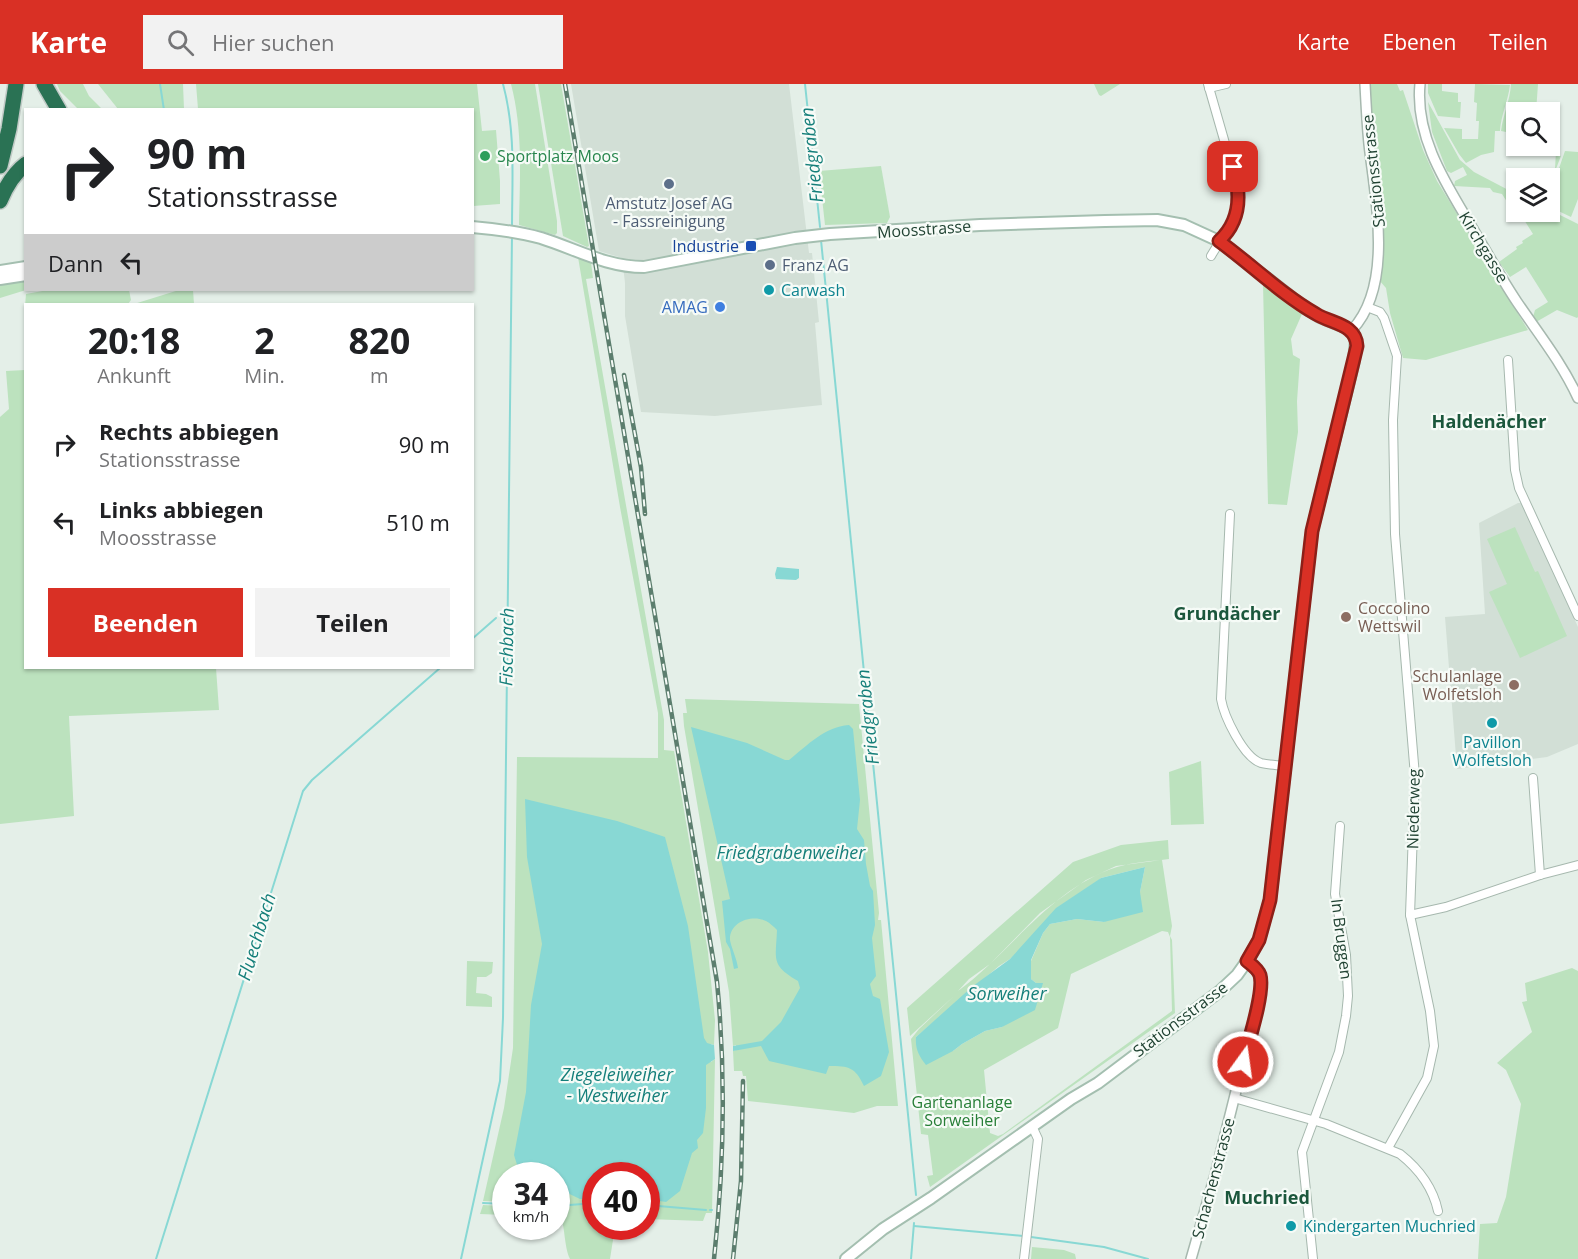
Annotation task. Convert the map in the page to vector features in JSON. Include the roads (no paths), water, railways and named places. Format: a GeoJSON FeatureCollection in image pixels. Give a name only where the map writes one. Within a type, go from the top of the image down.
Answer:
{"type":"FeatureCollection","features":[{"type":"Feature","properties":{"kind":"highway"},"geometry":{"type":"LineString","coordinates":[[0,166],[16,84]]}},
{"type":"Feature","properties":{"kind":"highway"},"geometry":{"type":"LineString","coordinates":[[44,84],[57,108]]}},
{"type":"Feature","properties":{"kind":"highway"},"geometry":{"type":"LineString","coordinates":[[0,201],[13,176],[24,166]]}},
{"type":"Feature","properties":{"kind":"main road","name":"Moosstrasse"},"geometry":{"type":"LineString","coordinates":[[474,227],[542,238],[608,263],[629,267],[655,266],[811,236],[992,225],[1157,220],[1195,228],[1219,241],[1299,304],[1352,330]]}},
{"type":"Feature","properties":{"kind":"main road"},"geometry":{"type":"LineString","coordinates":[[0,271],[24,267]]}},
{"type":"Feature","properties":{"kind":"main road"},"geometry":{"type":"LineString","coordinates":[[0,279],[24,275]]}},
{"type":"Feature","properties":{"kind":"main road","name":"Stationsstrasse"},"geometry":{"type":"LineString","coordinates":[[846,1259],[883,1229],[1098,1083],[1203,1005],[1237,975],[1259,940],[1270,900],[1312,531],[1354,361],[1356,340],[1352,330]]}},
{"type":"Feature","properties":{"kind":"street"},"geometry":{"type":"LineString","coordinates":[[1211,256],[1232,224],[1238,206],[1239,192],[1209,86],[1226,84]]}},
{"type":"Feature","properties":{"kind":"street","name":"Stationsstrasse"},"geometry":{"type":"LineString","coordinates":[[1352,330],[1368,307],[1376,273],[1379,228],[1365,84]]}},
{"type":"Feature","properties":{"kind":"street","name":"Kirchgasse"},"geometry":{"type":"LineString","coordinates":[[1420,84],[1419,99],[1426,134],[1432,156],[1444,181],[1516,301],[1562,367],[1578,398]]}},
{"type":"Feature","properties":{"kind":"street","name":"Niederweg"},"geometry":{"type":"LineString","coordinates":[[1368,307],[1380,312],[1384,318],[1397,356],[1393,420],[1395,534],[1415,776],[1410,915],[1430,1011],[1434,1046],[1427,1078],[1388,1148]]}},
{"type":"Feature","properties":{"kind":"street"},"geometry":{"type":"LineString","coordinates":[[1508,360],[1515,470],[1519,488],[1574,597],[1578,616]]}},
{"type":"Feature","properties":{"kind":"street"},"geometry":{"type":"LineString","coordinates":[[1230,514],[1221,699],[1224,713],[1248,753],[1261,763],[1285,766]]}},
{"type":"Feature","properties":{"kind":"street"},"geometry":{"type":"LineString","coordinates":[[1533,778],[1540,875]]}},
{"type":"Feature","properties":{"kind":"street","name":"In Bruggen"},"geometry":{"type":"LineString","coordinates":[[1313,1258],[1302,1152],[1339,1052],[1346,1016],[1348,975],[1335,894],[1340,826]]}},
{"type":"Feature","properties":{"kind":"street"},"geometry":{"type":"LineString","coordinates":[[1410,915],[1446,907],[1540,875],[1578,865]]}},
{"type":"Feature","properties":{"kind":"street","name":"Schachenstrasse"},"geometry":{"type":"LineString","coordinates":[[1191,1259],[1260,992],[1260,975],[1247,961]]}},
{"type":"Feature","properties":{"kind":"street"},"geometry":{"type":"LineString","coordinates":[[1234,1098],[1313,1119],[1400,1154],[1420,1173],[1435,1196],[1438,1211]]}},
{"type":"Feature","properties":{"kind":"street"},"geometry":{"type":"LineString","coordinates":[[1024,1259],[1038,1139],[1032,1126]]}},
{"type":"Feature","properties":{"kind":"water"},"geometry":{"type":"Polygon","coordinates":[[[777,567],[799,569],[799,578],[796,580],[776,579],[777,567]]]}},
{"type":"Feature","properties":{"kind":"water","name":"Friedgrabenweiher"},"geometry":{"type":"Polygon","coordinates":[[[849,725],[853,729],[860,800],[857,829],[864,840],[866,864],[873,891],[875,925],[872,938],[876,976],[870,984],[873,996],[880,999],[889,1052],[881,1076],[864,1086],[858,1075],[846,1067],[829,1066],[826,1074],[769,1061],[761,1046],[733,1051],[733,1046],[762,1041],[781,1022],[800,988],[798,981],[783,970],[777,960],[777,930],[760,919],[742,921],[733,928],[730,940],[738,968],[734,969],[730,949],[726,942],[722,901],[730,899],[691,727],[747,743],[789,760],[824,733],[849,725]]]}},
{"type":"Feature","properties":{"kind":"water","name":"Ziegeleiweiher - Westweiher"},"geometry":{"type":"Polygon","coordinates":[[[525,799],[617,821],[665,837],[688,926],[704,1038],[707,1043],[714,1045],[715,1059],[706,1065],[706,1108],[703,1133],[697,1140],[698,1148],[692,1153],[680,1191],[666,1202],[660,1201],[660,1162],[582,1162],[582,1199],[580,1199],[570,1194],[570,1162],[516,1162],[514,1155],[526,1092],[531,1005],[542,944],[527,857],[525,799]]]}},
{"type":"Feature","properties":{"kind":"water","name":"Sorweiher"},"geometry":{"type":"Polygon","coordinates":[[[1145,867],[1140,892],[1143,912],[1104,922],[1077,919],[1050,924],[1043,933],[1031,960],[1031,979],[1036,983],[1043,983],[1035,1010],[1002,1027],[985,1031],[926,1065],[918,1052],[916,1037],[973,986],[1010,959],[1056,908],[1101,878],[1145,867]]]}},
{"type":"Feature","properties":{"kind":"waterway"},"geometry":{"type":"LineString","coordinates":[[160,84],[164,108]]}},
{"type":"Feature","properties":{"kind":"waterway","name":"Fischbach"},"geometry":{"type":"LineString","coordinates":[[503,84],[512,138],[512,228]]}},
{"type":"Feature","properties":{"kind":"waterway","name":"Friedgraben"},"geometry":{"type":"LineString","coordinates":[[805,84],[820,227]]}},
{"type":"Feature","properties":{"kind":"waterway","name":"Fischbach"},"geometry":{"type":"LineString","coordinates":[[461,1259],[500,1081],[503,1018],[512,234]]}},
{"type":"Feature","properties":{"kind":"waterway","name":"Friedgraben"},"geometry":{"type":"LineString","coordinates":[[821,240],[916,1195]]}},
{"type":"Feature","properties":{"kind":"waterway","name":"Fluechbach"},"geometry":{"type":"LineString","coordinates":[[474,637],[496,618]]}},
{"type":"Feature","properties":{"kind":"waterway","name":"Fluechbach"},"geometry":{"type":"LineString","coordinates":[[156,1259],[303,791],[312,780],[439,669]]}},
{"type":"Feature","properties":{"kind":"waterway","name":"Fischbach"},"geometry":{"type":"LineString","coordinates":[[483,1203],[492,1203]]}},
{"type":"Feature","properties":{"kind":"waterway","name":"Fischbach"},"geometry":{"type":"LineString","coordinates":[[570,1205],[582,1204]]}},
{"type":"Feature","properties":{"kind":"waterway","name":"Fischbach"},"geometry":{"type":"LineString","coordinates":[[660,1206],[706,1210]]}},
{"type":"Feature","properties":{"kind":"waterway","name":"Friedgraben"},"geometry":{"type":"LineString","coordinates":[[911,1259],[914,1223]]}},
{"type":"Feature","properties":{"kind":"waterway"},"geometry":{"type":"LineString","coordinates":[[914,1226],[1023,1236]]}},
{"type":"Feature","properties":{"kind":"waterway"},"geometry":{"type":"LineString","coordinates":[[1031,1237],[1104,1247],[1148,1259]]}},
{"type":"Feature","properties":{"kind":"railway"},"geometry":{"type":"LineString","coordinates":[[565,84],[717,982],[722,1051],[723,1121],[714,1259]]}},
{"type":"Feature","properties":{"kind":"railway"},"geometry":{"type":"LineString","coordinates":[[624,375],[641,467],[645,514]]}},
{"type":"Feature","properties":{"kind":"railway"},"geometry":{"type":"LineString","coordinates":[[733,1259],[741,1181],[743,1081]]}},
{"type":"Feature","properties":{"kind":"place","name":"Sportplatz Moos"},"geometry":{"type":"Point","coordinates":[485,156]}},
{"type":"Feature","properties":{"kind":"place","name":"Amstutz Josef AG - Fassreinigung"},"geometry":{"type":"Point","coordinates":[669,184]}},
{"type":"Feature","properties":{"kind":"place","name":"Industrie"},"geometry":{"type":"Point","coordinates":[751,246]}},
{"type":"Feature","properties":{"kind":"place","name":"Franz AG"},"geometry":{"type":"Point","coordinates":[770,265]}},
{"type":"Feature","properties":{"kind":"place","name":"Carwash"},"geometry":{"type":"Point","coordinates":[769,290]}},
{"type":"Feature","properties":{"kind":"place","name":"AMAG"},"geometry":{"type":"Point","coordinates":[720,307]}},
{"type":"Feature","properties":{"kind":"place","name":"Coccolino Wettswil"},"geometry":{"type":"Point","coordinates":[1346,617]}},
{"type":"Feature","properties":{"kind":"place","name":"Schulanlage Wolfetsloh"},"geometry":{"type":"Point","coordinates":[1514,685]}},
{"type":"Feature","properties":{"kind":"place","name":"Pavillon Wolfetsloh"},"geometry":{"type":"Point","coordinates":[1492,723]}},
{"type":"Feature","properties":{"kind":"place","name":"Kindergarten Muchried"},"geometry":{"type":"Point","coordinates":[1291,1226]}},
{"type":"Feature","properties":{"kind":"district","name":"Haldenächer"},"geometry":{"type":"Point","coordinates":[1489,422]}},
{"type":"Feature","properties":{"kind":"district","name":"Grundächer"},"geometry":{"type":"Point","coordinates":[1227,614]}},
{"type":"Feature","properties":{"kind":"district","name":"Muchried"},"geometry":{"type":"Point","coordinates":[1267,1198]}},
{"type":"Feature","properties":{"kind":"park label","name":"Gartenanlage Sorweiher"},"geometry":{"type":"Point","coordinates":[962,1111]}}]}
